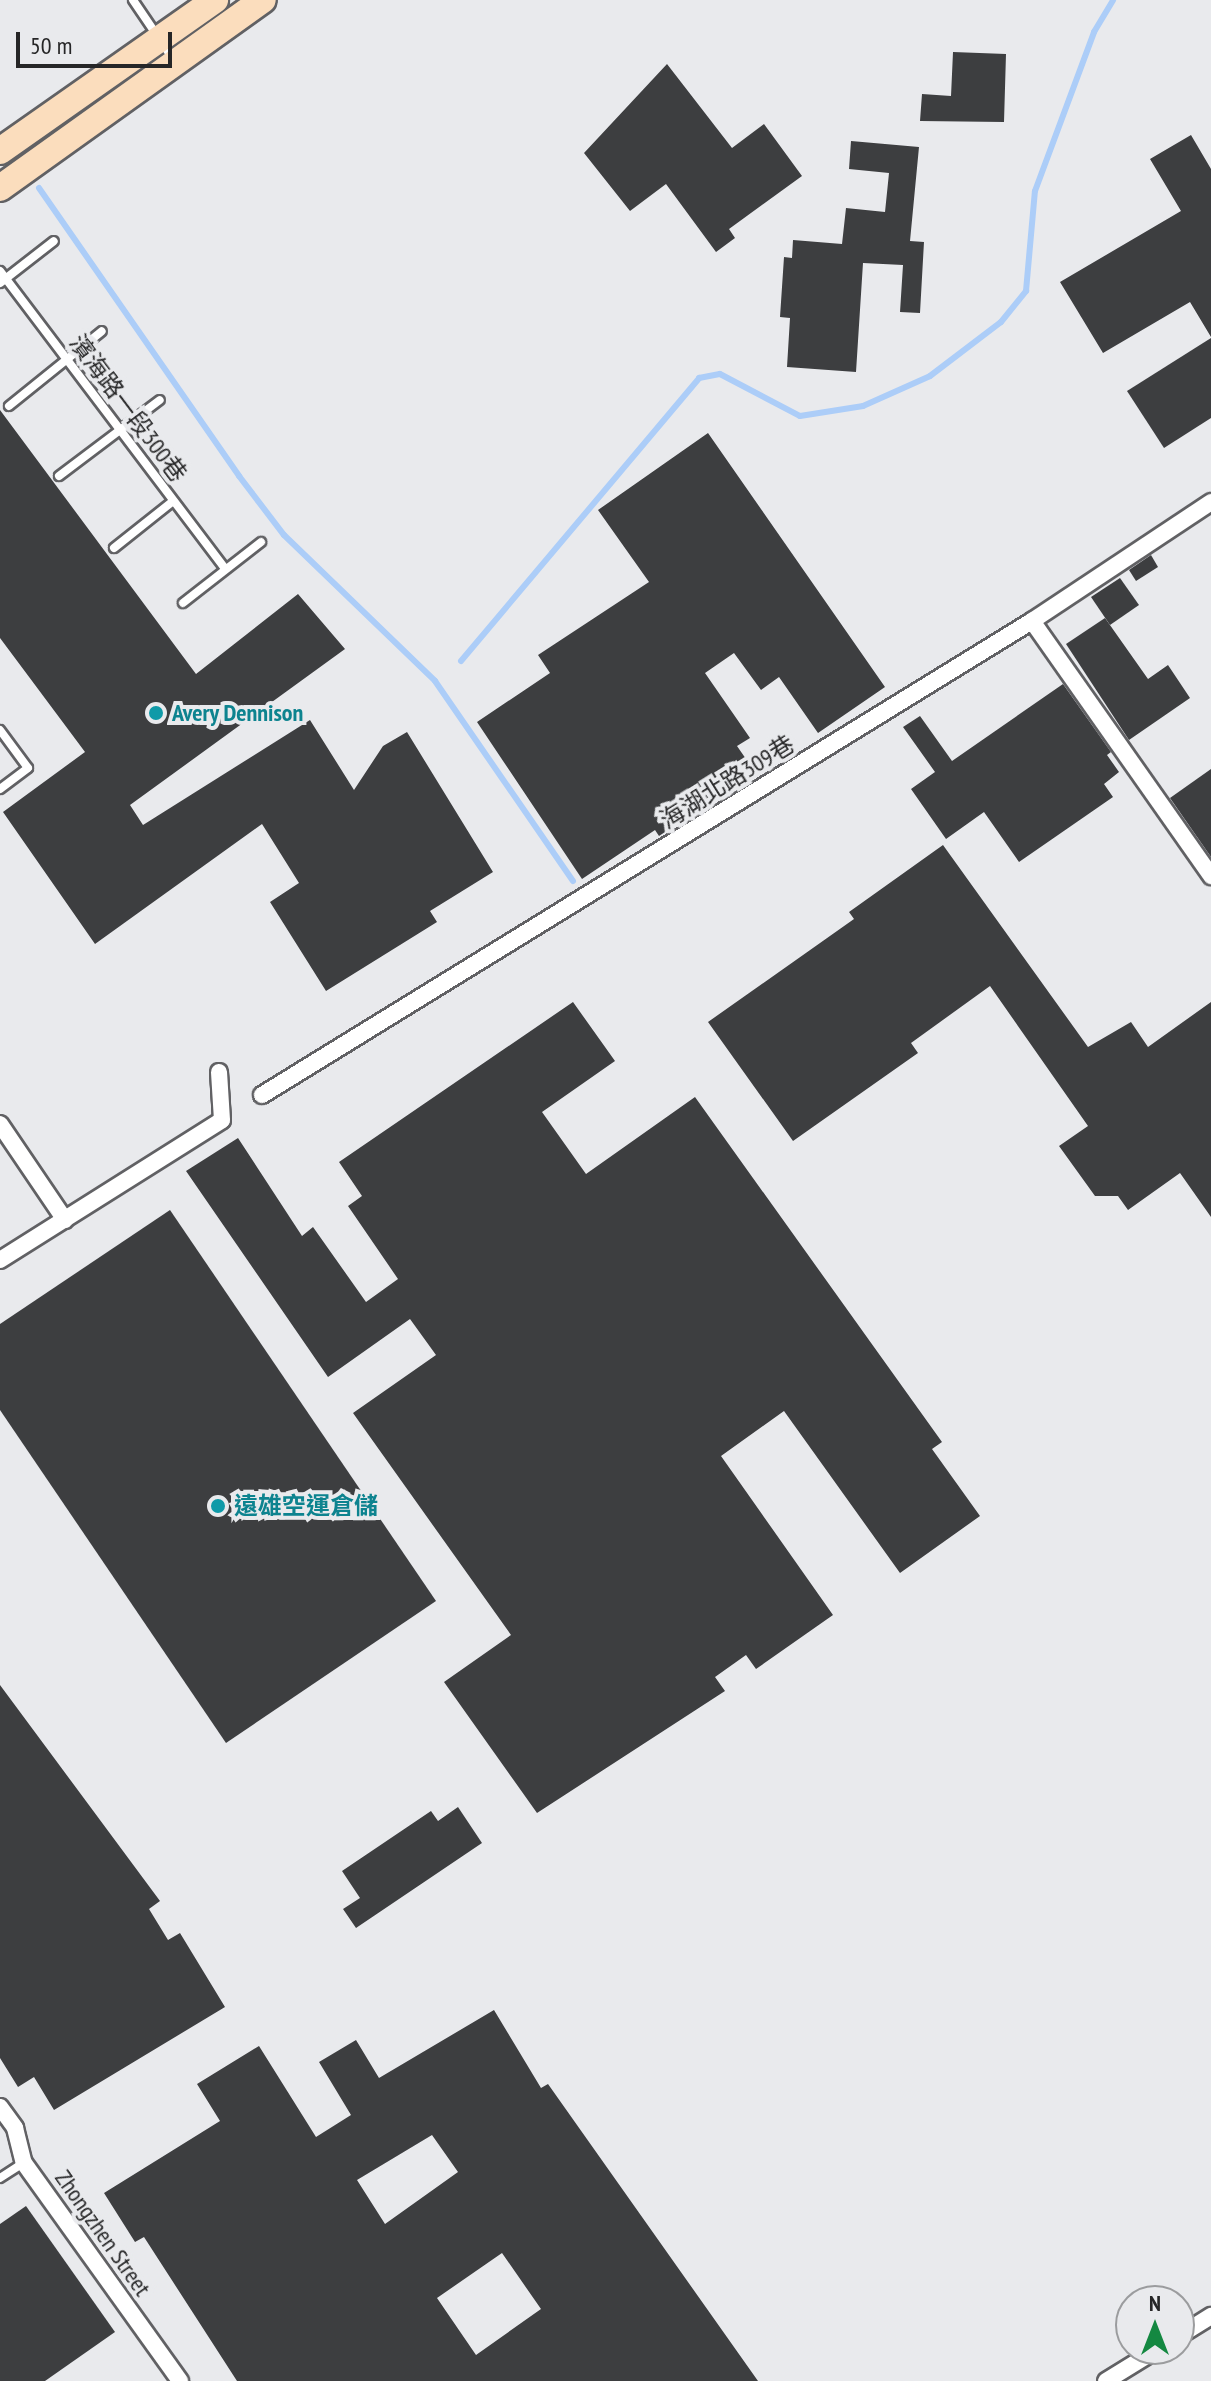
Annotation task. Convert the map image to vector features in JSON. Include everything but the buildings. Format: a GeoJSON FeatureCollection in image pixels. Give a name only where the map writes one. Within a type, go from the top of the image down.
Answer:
{"type":"FeatureCollection","features":[{"type":"Feature","properties":{"kind":"main road"},"geometry":{"type":"LineString","coordinates":[[0,151],[215,0]]}},
{"type":"Feature","properties":{"kind":"main road"},"geometry":{"type":"LineString","coordinates":[[0,188],[263,0]]}},
{"type":"Feature","properties":{"kind":"street","name":"海湖北路309巷"},"geometry":{"type":"LineString","coordinates":[[262,1095],[1032,621],[1211,502]]}},
{"type":"Feature","properties":{"kind":"street"},"geometry":{"type":"LineString","coordinates":[[1032,621],[1211,876]]}},
{"type":"Feature","properties":{"kind":"street"},"geometry":{"type":"LineString","coordinates":[[0,1260],[222,1120],[219,1072]]}},
{"type":"Feature","properties":{"kind":"street"},"geometry":{"type":"LineString","coordinates":[[0,1124],[65,1220]]}},
{"type":"Feature","properties":{"kind":"street","name":"Zhongzhen Street"},"geometry":{"type":"LineString","coordinates":[[0,2107],[15,2128],[24,2163],[180,2381]]}},
{"type":"Feature","properties":{"kind":"street"},"geometry":{"type":"LineString","coordinates":[[1106,2381],[1132,2365]]}},
{"type":"Feature","properties":{"kind":"lane"},"geometry":{"type":"LineString","coordinates":[[133,0],[176,63]]}},
{"type":"Feature","properties":{"kind":"lane"},"geometry":{"type":"LineString","coordinates":[[2,278],[54,241]]}},
{"type":"Feature","properties":{"kind":"lane","name":"濱海路一段300巷"},"geometry":{"type":"LineString","coordinates":[[2,278],[225,569]]}},
{"type":"Feature","properties":{"kind":"lane"},"geometry":{"type":"LineString","coordinates":[[9,406],[102,331]]}},
{"type":"Feature","properties":{"kind":"lane"},"geometry":{"type":"LineString","coordinates":[[59,476],[160,400]]}},
{"type":"Feature","properties":{"kind":"lane"},"geometry":{"type":"LineString","coordinates":[[114,548],[173,501]]}},
{"type":"Feature","properties":{"kind":"lane"},"geometry":{"type":"LineString","coordinates":[[183,603],[261,542]]}},
{"type":"Feature","properties":{"kind":"lane"},"geometry":{"type":"LineString","coordinates":[[0,730],[28,768],[0,789]]}},
{"type":"Feature","properties":{"kind":"lane"},"geometry":{"type":"LineString","coordinates":[[0,2178],[24,2163]]}},
{"type":"Feature","properties":{"kind":"waterway"},"geometry":{"type":"LineString","coordinates":[[461,661],[699,378],[720,374],[800,416],[863,406],[930,376],[1001,322],[1026,291],[1035,191],[1094,32],[1113,0]]}},
{"type":"Feature","properties":{"kind":"waterway"},"geometry":{"type":"LineString","coordinates":[[39,188],[239,476],[284,535],[435,681],[573,881]]}},
{"type":"Feature","properties":{"kind":"place","name":"Avery Dennison"},"geometry":{"type":"Point","coordinates":[156,713]}},
{"type":"Feature","properties":{"kind":"place","name":"遠雄空運倉儲"},"geometry":{"type":"Point","coordinates":[218,1506]}}]}
